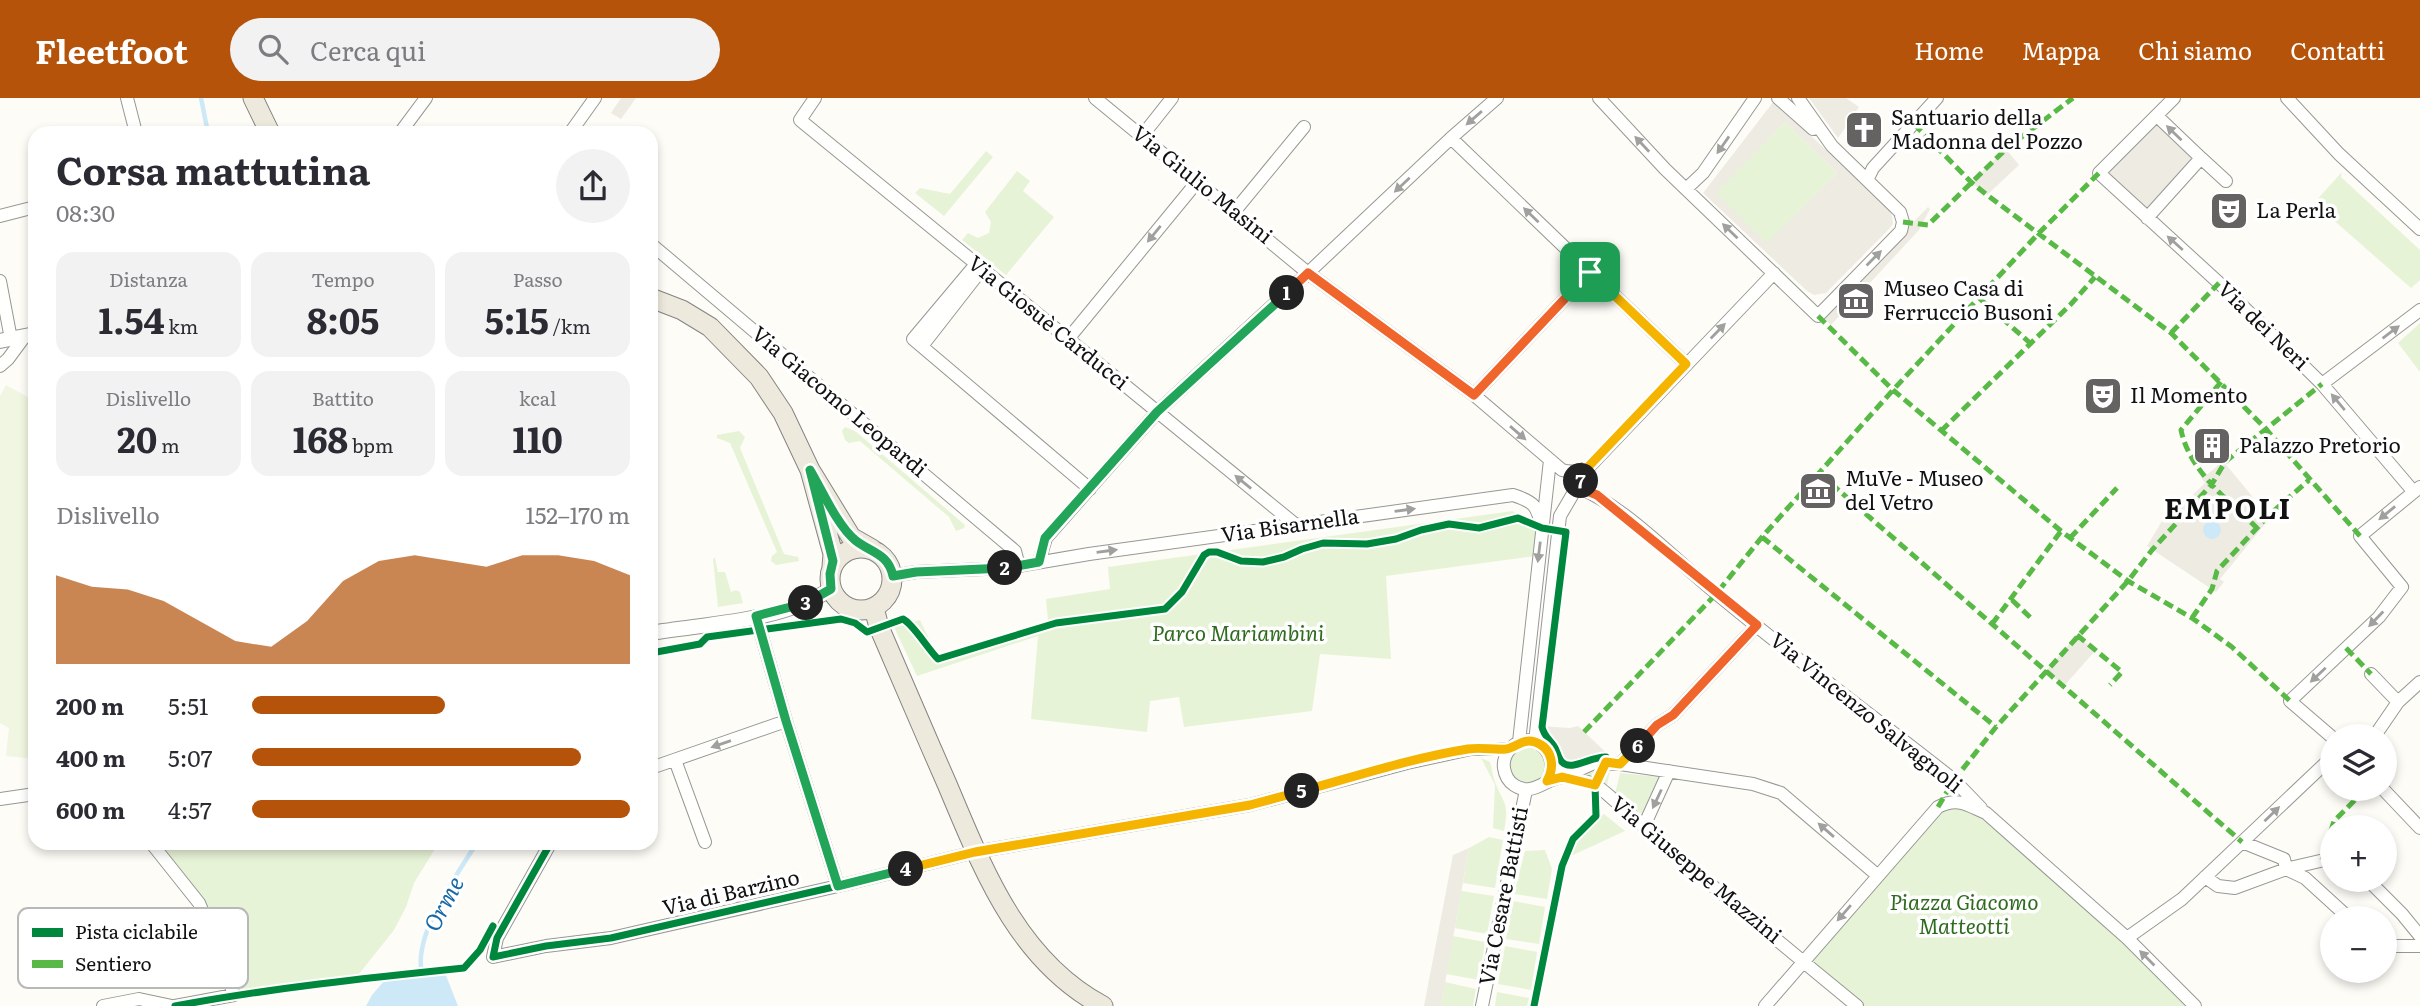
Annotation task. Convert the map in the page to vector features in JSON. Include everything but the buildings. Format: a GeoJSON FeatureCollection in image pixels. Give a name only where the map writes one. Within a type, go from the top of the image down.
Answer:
{"type":"FeatureCollection","features":[{"type":"Feature","properties":{"kind":"main road"},"geometry":{"type":"LineString","coordinates":[[253,98],[267,126]]}},
{"type":"Feature","properties":{"kind":"main road"},"geometry":{"type":"LineString","coordinates":[[658,301],[682,310],[710,327],[759,377],[783,413],[810,470],[851,537],[888,562],[893,584],[886,599],[874,608],[861,611],[848,608],[838,600],[831,589],[832,554],[810,470]]}},
{"type":"Feature","properties":{"kind":"main road"},"geometry":{"type":"LineString","coordinates":[[832,567],[846,551],[861,548],[872,550]]}},
{"type":"Feature","properties":{"kind":"main road"},"geometry":{"type":"LineString","coordinates":[[874,608],[884,640],[975,852],[998,899],[1018,932],[1053,972],[1103,1006]]}},
{"type":"Feature","properties":{"kind":"street"},"geometry":{"type":"LineString","coordinates":[[127,98],[134,126]]}},
{"type":"Feature","properties":{"kind":"street"},"geometry":{"type":"LineString","coordinates":[[405,126],[425,98]]}},
{"type":"Feature","properties":{"kind":"street"},"geometry":{"type":"LineString","coordinates":[[575,126],[595,98]]}},
{"type":"Feature","properties":{"kind":"street","name":"Via Giosuè Carducci"},"geometry":{"type":"LineString","coordinates":[[815,98],[800,120],[1296,525]]}},
{"type":"Feature","properties":{"kind":"street","name":"Via Giulio Masini"},"geometry":{"type":"LineString","coordinates":[[1096,98],[1308,273],[1474,395]]}},
{"type":"Feature","properties":{"kind":"street"},"geometry":{"type":"LineString","coordinates":[[1142,136],[1172,98]]}},
{"type":"Feature","properties":{"kind":"street"},"geometry":{"type":"LineString","coordinates":[[1039,562],[1045,538],[1157,412],[1497,98]]}},
{"type":"Feature","properties":{"kind":"street"},"geometry":{"type":"LineString","coordinates":[[1599,98],[1686,189],[1818,316],[1901,231],[1903,222],[1900,212],[1778,98]]}},
{"type":"Feature","properties":{"kind":"street"},"geometry":{"type":"LineString","coordinates":[[1686,189],[1703,173],[1755,98]]}},
{"type":"Feature","properties":{"kind":"street"},"geometry":{"type":"LineString","coordinates":[[1798,98],[1832,146]]}},
{"type":"Feature","properties":{"kind":"street"},"geometry":{"type":"LineString","coordinates":[[1867,180],[1873,168],[1937,98]]}},
{"type":"Feature","properties":{"kind":"street"},"geometry":{"type":"LineString","coordinates":[[2174,98],[2157,116],[2226,181]]}},
{"type":"Feature","properties":{"kind":"street"},"geometry":{"type":"LineString","coordinates":[[2287,98],[2339,154],[2420,229]]}},
{"type":"Feature","properties":{"kind":"street","name":"Via dei Neri"},"geometry":{"type":"LineString","coordinates":[[2157,116],[2099,173],[2219,283],[2322,384],[2417,489]]}},
{"type":"Feature","properties":{"kind":"street"},"geometry":{"type":"LineString","coordinates":[[1234,212],[1304,127]]}},
{"type":"Feature","properties":{"kind":"street"},"geometry":{"type":"LineString","coordinates":[[1451,138],[1686,364]]}},
{"type":"Feature","properties":{"kind":"street"},"geometry":{"type":"LineString","coordinates":[[2147,218],[2201,158]]}},
{"type":"Feature","properties":{"kind":"street"},"geometry":{"type":"LineString","coordinates":[[1068,339],[1198,182]]}},
{"type":"Feature","properties":{"kind":"street"},"geometry":{"type":"LineString","coordinates":[[0,216],[28,209]]}},
{"type":"Feature","properties":{"kind":"street","name":"Via Giacomo Leopardi"},"geometry":{"type":"LineString","coordinates":[[658,250],[1015,551],[1018,566]]}},
{"type":"Feature","properties":{"kind":"street"},"geometry":{"type":"LineString","coordinates":[[979,266],[913,340],[1090,489]]}},
{"type":"Feature","properties":{"kind":"street"},"geometry":{"type":"LineString","coordinates":[[1588,467],[1575,472],[1562,471],[1474,395],[1590,272]]}},
{"type":"Feature","properties":{"kind":"street"},"geometry":{"type":"LineString","coordinates":[[1535,742],[1560,516],[1588,467],[1774,274]]}},
{"type":"Feature","properties":{"kind":"street"},"geometry":{"type":"LineString","coordinates":[[0,281],[18,337],[8,359],[0,366]]}},
{"type":"Feature","properties":{"kind":"street"},"geometry":{"type":"LineString","coordinates":[[2322,384],[2420,310]]}},
{"type":"Feature","properties":{"kind":"street"},"geometry":{"type":"LineString","coordinates":[[1550,460],[1514,746],[1504,762],[1507,777],[1511,783],[1526,790],[1541,786],[1551,775],[1552,759]]}},
{"type":"Feature","properties":{"kind":"street","name":"Via Vincenzo Salvagnoli"},"geometry":{"type":"LineString","coordinates":[[1577,487],[1597,495],[1954,780],[1986,813]]}},
{"type":"Feature","properties":{"kind":"street"},"geometry":{"type":"LineString","coordinates":[[2320,727],[2290,701],[2379,617],[2402,587],[2360,536],[2417,489]]}},
{"type":"Feature","properties":{"kind":"street","name":"Via Bisarnella"},"geometry":{"type":"LineString","coordinates":[[893,576],[916,572],[1018,566],[1513,495],[1531,501],[1539,515],[1542,528]]}},
{"type":"Feature","properties":{"kind":"street"},"geometry":{"type":"LineString","coordinates":[[658,632],[756,616],[812,601],[831,589]]}},
{"type":"Feature","properties":{"kind":"street"},"geometry":{"type":"LineString","coordinates":[[756,616],[838,886]]}},
{"type":"Feature","properties":{"kind":"street"},"geometry":{"type":"LineString","coordinates":[[1620,764],[1657,725],[1673,715],[1757,625]]}},
{"type":"Feature","properties":{"kind":"street"},"geometry":{"type":"LineString","coordinates":[[2371,674],[2398,702]]}},
{"type":"Feature","properties":{"kind":"street"},"geometry":{"type":"LineString","coordinates":[[2383,724],[2398,702],[2420,682]]}},
{"type":"Feature","properties":{"kind":"street"},"geometry":{"type":"LineString","coordinates":[[658,766],[786,721]]}},
{"type":"Feature","properties":{"kind":"street"},"geometry":{"type":"LineString","coordinates":[[1514,746],[1535,742],[1548,752],[1560,767],[1574,772],[1594,763],[1620,764],[1754,784],[1780,793],[1877,875]]}},
{"type":"Feature","properties":{"kind":"street","name":"Via di Barzino"},"geometry":{"type":"LineString","coordinates":[[547,850],[496,938],[493,957],[546,946],[611,938],[975,852],[1250,805],[1471,748],[1514,746]]}},
{"type":"Feature","properties":{"kind":"street"},"geometry":{"type":"LineString","coordinates":[[675,760],[705,842]]}},
{"type":"Feature","properties":{"kind":"street"},"geometry":{"type":"LineString","coordinates":[[2127,938],[2182,899],[2320,768]]}},
{"type":"Feature","properties":{"kind":"street"},"geometry":{"type":"LineString","coordinates":[[1644,826],[1669,771]]}},
{"type":"Feature","properties":{"kind":"street","name":"Via Giuseppe Mazzini"},"geometry":{"type":"LineString","coordinates":[[1547,781],[1562,777],[1595,785],[1803,961]]}},
{"type":"Feature","properties":{"kind":"street","name":"Via Cesare Battisti"},"geometry":{"type":"LineString","coordinates":[[1482,1005],[1526,790]]}},
{"type":"Feature","properties":{"kind":"street"},"geometry":{"type":"LineString","coordinates":[[0,799],[28,795]]}},
{"type":"Feature","properties":{"kind":"street"},"geometry":{"type":"LineString","coordinates":[[2394,801],[2420,828]]}},
{"type":"Feature","properties":{"kind":"street"},"geometry":{"type":"LineString","coordinates":[[1765,1006],[1938,807],[1950,802],[1966,804],[1986,813],[2127,938],[2195,1006]]}},
{"type":"Feature","properties":{"kind":"street"},"geometry":{"type":"LineString","coordinates":[[2242,842],[2284,859],[2286,869]]}},
{"type":"Feature","properties":{"kind":"street"},"geometry":{"type":"LineString","coordinates":[[157,850],[201,908]]}},
{"type":"Feature","properties":{"kind":"street"},"geometry":{"type":"LineString","coordinates":[[2205,877],[2218,886],[2235,888],[2286,869],[2320,861]]}},
{"type":"Feature","properties":{"kind":"street"},"geometry":{"type":"LineString","coordinates":[[2286,869],[2305,878],[2336,906]]}},
{"type":"Feature","properties":{"kind":"street"},"geometry":{"type":"LineString","coordinates":[[2380,892],[2420,936]]}},
{"type":"Feature","properties":{"kind":"street"},"geometry":{"type":"LineString","coordinates":[[2397,946],[2420,946]]}},
{"type":"Feature","properties":{"kind":"street"},"geometry":{"type":"LineString","coordinates":[[1803,961],[1857,1006]]}},
{"type":"Feature","properties":{"kind":"street"},"geometry":{"type":"LineString","coordinates":[[103,1006],[139,999],[174,1006],[234,995],[232,988]]}},
{"type":"Feature","properties":{"kind":"green space"},"geometry":{"type":"Polygon","coordinates":[[[1785,122],[1837,173],[1767,244],[1715,193],[1785,122]]]}},
{"type":"Feature","properties":{"kind":"green space"},"geometry":{"type":"Polygon","coordinates":[[[986,151],[993,157],[944,216],[915,193],[920,188],[950,194],[986,151]]]}},
{"type":"Feature","properties":{"kind":"green space"},"geometry":{"type":"Polygon","coordinates":[[[1017,171],[1030,181],[1023,191],[1054,217],[1006,275],[962,240],[968,233],[978,238],[989,233],[991,222],[985,212],[1017,171]]]}},
{"type":"Feature","properties":{"kind":"green space"},"geometry":{"type":"Polygon","coordinates":[[[2342,172],[2341,177],[2420,250],[2420,280],[2411,288],[2314,203],[2342,172]]]}},
{"type":"Feature","properties":{"kind":"green space"},"geometry":{"type":"Polygon","coordinates":[[[2420,323],[2420,372],[2398,343],[2420,323]]]}},
{"type":"Feature","properties":{"kind":"green space"},"geometry":{"type":"Polygon","coordinates":[[[6,385],[28,397],[28,758],[6,756],[9,728],[0,723],[0,396],[6,385]]]}},
{"type":"Feature","properties":{"kind":"green space"},"geometry":{"type":"Polygon","coordinates":[[[845,427],[855,431],[965,525],[964,528],[956,531],[949,517],[860,441],[849,443],[845,440],[842,431],[845,427]]]}},
{"type":"Feature","properties":{"kind":"green space"},"geometry":{"type":"Polygon","coordinates":[[[739,431],[745,437],[740,448],[784,554],[798,557],[799,561],[776,565],[771,561],[777,552],[730,443],[717,438],[717,435],[739,431]]]}},
{"type":"Feature","properties":{"kind":"green space","name":"Parco Mariambini"},"geometry":{"type":"Polygon","coordinates":[[[1513,511],[1537,531],[1535,556],[1386,576],[1391,659],[1320,654],[1312,711],[1184,727],[1179,697],[1150,701],[1147,732],[1031,719],[1038,636],[917,676],[894,627],[920,620],[937,656],[1048,620],[1046,599],[1110,589],[1108,567],[1513,511]]]}},
{"type":"Feature","properties":{"kind":"green space"},"geometry":{"type":"Polygon","coordinates":[[[715,558],[718,572],[725,572],[731,592],[740,592],[743,603],[718,607],[715,558]]]}},
{"type":"Feature","properties":{"kind":"green space"},"geometry":{"type":"Polygon","coordinates":[[[1528,747],[1541,752],[1546,765],[1541,778],[1528,783],[1515,778],[1510,765],[1515,752],[1528,747]]]}},
{"type":"Feature","properties":{"kind":"green space"},"geometry":{"type":"Polygon","coordinates":[[[1481,758],[1490,762],[1505,803],[1504,831],[1493,828],[1495,785],[1481,758]]]}},
{"type":"Feature","properties":{"kind":"green space"},"geometry":{"type":"Polygon","coordinates":[[[1599,770],[1610,771],[1607,785],[1592,777],[1577,775],[1599,770]]]}},
{"type":"Feature","properties":{"kind":"green space"},"geometry":{"type":"Polygon","coordinates":[[[1620,773],[1660,777],[1644,815],[1615,794],[1620,773]]]}},
{"type":"Feature","properties":{"kind":"green space","name":"Piazza Giacomo Matteotti"},"geometry":{"type":"Polygon","coordinates":[[[1949,801],[1986,813],[2195,1006],[1857,1006],[1803,961],[1949,801]]]}},
{"type":"Feature","properties":{"kind":"green space"},"geometry":{"type":"Polygon","coordinates":[[[1604,814],[1625,831],[1571,856],[1576,840],[1604,814]]]}},
{"type":"Feature","properties":{"kind":"green space"},"geometry":{"type":"Polygon","coordinates":[[[1489,837],[1503,840],[1495,888],[1463,883],[1469,848],[1489,837]]]}},
{"type":"Feature","properties":{"kind":"green space"},"geometry":{"type":"Polygon","coordinates":[[[157,850],[434,850],[414,883],[394,930],[355,979],[234,995],[231,988],[248,988],[248,908],[201,908],[157,850]]]}},
{"type":"Feature","properties":{"kind":"green space"},"geometry":{"type":"Polygon","coordinates":[[[1545,850],[1552,869],[1547,899],[1514,894],[1525,851],[1545,850]]]}},
{"type":"Feature","properties":{"kind":"green space"},"geometry":{"type":"Polygon","coordinates":[[[1461,891],[1494,896],[1487,934],[1455,928],[1461,891]]]}},
{"type":"Feature","properties":{"kind":"green space"},"geometry":{"type":"Polygon","coordinates":[[[1513,901],[1545,907],[1539,944],[1506,939],[1513,901]]]}},
{"type":"Feature","properties":{"kind":"green space"},"geometry":{"type":"Polygon","coordinates":[[[1453,936],[1485,942],[1479,980],[1446,974],[1453,936]]]}},
{"type":"Feature","properties":{"kind":"green space"},"geometry":{"type":"Polygon","coordinates":[[[1505,946],[1537,952],[1531,990],[1498,984],[1505,946]]]}},
{"type":"Feature","properties":{"kind":"green space"},"geometry":{"type":"Polygon","coordinates":[[[1445,982],[1476,989],[1473,1006],[1441,1006],[1445,982]]]}},
{"type":"Feature","properties":{"kind":"green space"},"geometry":{"type":"Polygon","coordinates":[[[1497,992],[1529,998],[1527,1006],[1495,1006],[1497,992]]]}},
{"type":"Feature","properties":{"kind":"shaded area"},"geometry":{"type":"Polygon","coordinates":[[[621,98],[636,98],[621,119],[611,113],[621,98]]]}},
{"type":"Feature","properties":{"kind":"shaded area"},"geometry":{"type":"Polygon","coordinates":[[[1809,98],[1846,98],[1859,107],[1838,138],[1809,98]]]}},
{"type":"Feature","properties":{"kind":"shaded area"},"geometry":{"type":"Polygon","coordinates":[[[1774,101],[1888,208],[1893,224],[1826,293],[1814,295],[1703,193],[1774,101]],[[1785,122],[1716,193],[1767,243],[1837,173],[1785,122]]]}},
{"type":"Feature","properties":{"kind":"shaded area"},"geometry":{"type":"Polygon","coordinates":[[[2157,116],[2201,158],[2147,218],[2099,173],[2157,116]]]}},
{"type":"Feature","properties":{"kind":"shaded area"},"geometry":{"type":"Polygon","coordinates":[[[2006,149],[2019,165],[1987,195],[1971,182],[2006,149]]]}},
{"type":"Feature","properties":{"kind":"shaded area"},"geometry":{"type":"Polygon","coordinates":[[[1928,207],[1930,209],[1919,230],[1831,325],[1822,316],[1928,207]]]}},
{"type":"Feature","properties":{"kind":"shaded area"},"geometry":{"type":"Polygon","coordinates":[[[2223,461],[2270,518],[2220,579],[2224,582],[2216,592],[2147,546],[2162,521],[2164,523],[2205,483],[2202,479],[2223,461]],[[2212,521],[2203,530],[2205,535],[2216,538],[2221,531],[2218,523],[2212,521]]]}},
{"type":"Feature","properties":{"kind":"shaded area"},"geometry":{"type":"Polygon","coordinates":[[[2077,635],[2095,651],[2064,686],[2046,671],[2077,635]]]}},
{"type":"Feature","properties":{"kind":"shaded area"},"geometry":{"type":"Polygon","coordinates":[[[1540,726],[1578,726],[1613,759],[1575,767],[1562,764],[1540,736],[1540,726]]]}},
{"type":"Feature","properties":{"kind":"shaded area"},"geometry":{"type":"Polygon","coordinates":[[[1469,848],[1441,1006],[1424,1006],[1453,855],[1469,848]]]}},
{"type":"Feature","properties":{"kind":"water"},"geometry":{"type":"Polygon","coordinates":[[[2212,521],[2218,524],[2221,530],[2218,536],[2212,539],[2206,536],[2203,530],[2206,524],[2212,521]]]}},
{"type":"Feature","properties":{"kind":"water"},"geometry":{"type":"Polygon","coordinates":[[[445,973],[458,1006],[366,1006],[385,980],[445,973]]]}},
{"type":"Feature","properties":{"kind":"waterway","name":"Orme"},"geometry":{"type":"LineString","coordinates":[[201,98],[207,126]]}},
{"type":"Feature","properties":{"kind":"waterway","name":"Orme"},"geometry":{"type":"LineString","coordinates":[[421,967],[421,952],[432,920],[472,850]]}},
{"type":"Feature","properties":{"kind":"marked path"},"geometry":{"type":"LineString","coordinates":[[1903,222],[1928,225],[2006,149],[2073,98]]}},
{"type":"Feature","properties":{"kind":"marked path"},"geometry":{"type":"LineString","coordinates":[[1914,124],[1971,182],[2171,333],[2265,428],[2360,536]]}},
{"type":"Feature","properties":{"kind":"marked path"},"geometry":{"type":"LineString","coordinates":[[1584,732],[1716,594],[1762,537],[1893,390],[2038,234],[2099,173]]}},
{"type":"Feature","properties":{"kind":"marked path"},"geometry":{"type":"LineString","coordinates":[[1941,431],[2071,304],[2095,277]]}},
{"type":"Feature","properties":{"kind":"marked path"},"geometry":{"type":"LineString","coordinates":[[2171,333],[2219,283]]}},
{"type":"Feature","properties":{"kind":"marked path"},"geometry":{"type":"LineString","coordinates":[[1979,298],[2030,343]]}},
{"type":"Feature","properties":{"kind":"marked path"},"geometry":{"type":"LineString","coordinates":[[1818,316],[1893,390],[2061,531],[2128,581],[2192,618],[2232,647],[2290,701]]}},
{"type":"Feature","properties":{"kind":"marked path"},"geometry":{"type":"LineString","coordinates":[[2221,382],[2181,430],[2192,459],[2201,472],[2257,528]]}},
{"type":"Feature","properties":{"kind":"marked path"},"geometry":{"type":"LineString","coordinates":[[1938,807],[1954,780],[1996,727],[2212,484],[2225,462],[2322,384]]}},
{"type":"Feature","properties":{"kind":"marked path"},"geometry":{"type":"LineString","coordinates":[[1820,474],[2242,842]]}},
{"type":"Feature","properties":{"kind":"marked path"},"geometry":{"type":"LineString","coordinates":[[2192,618],[2212,589],[2217,571],[2268,516],[2309,480]]}},
{"type":"Feature","properties":{"kind":"marked path"},"geometry":{"type":"LineString","coordinates":[[2070,538],[2117,488]]}},
{"type":"Feature","properties":{"kind":"marked path"},"geometry":{"type":"LineString","coordinates":[[1992,624],[2061,531]]}},
{"type":"Feature","properties":{"kind":"marked path"},"geometry":{"type":"LineString","coordinates":[[1762,537],[1996,727]]}},
{"type":"Feature","properties":{"kind":"marked path"},"geometry":{"type":"LineString","coordinates":[[2012,600],[2033,620]]}},
{"type":"Feature","properties":{"kind":"marked path"},"geometry":{"type":"LineString","coordinates":[[2077,635],[2122,672],[2110,685]]}},
{"type":"Feature","properties":{"kind":"marked path"},"geometry":{"type":"LineString","coordinates":[[2346,648],[2371,674]]}},
{"type":"Feature","properties":{"kind":"marked path"},"geometry":{"type":"LineString","coordinates":[[2340,815],[2354,801]]}},
{"type":"Feature","properties":{"kind":"cycle path"},"geometry":{"type":"LineString","coordinates":[[658,652],[700,644],[707,637],[841,619],[855,623],[867,632],[903,619],[938,659],[1056,623],[1165,609],[1182,592],[1204,555],[1209,552],[1217,552],[1241,561],[1263,562],[1323,543],[1367,544],[1449,524],[1479,528],[1518,518],[1542,528],[1566,532],[1542,727],[1566,765],[1576,765],[1600,757],[1606,757],[1606,762],[1595,785],[1596,816],[1573,839],[1562,866],[1534,1006]]}},
{"type":"Feature","properties":{"kind":"cycle path"},"geometry":{"type":"LineString","coordinates":[[547,850],[497,938],[493,957],[546,946],[611,938],[975,852],[1250,805],[1407,763],[1471,749],[1509,749]]}},
{"type":"Feature","properties":{"kind":"cycle path"},"geometry":{"type":"LineString","coordinates":[[175,1006],[283,989],[464,968],[480,950],[493,926]]}},
{"type":"Feature","properties":{"kind":"place","name":"Santuario della Madonna del Pozzo"},"geometry":{"type":"Point","coordinates":[1864,130]}},
{"type":"Feature","properties":{"kind":"place","name":"La Perla"},"geometry":{"type":"Point","coordinates":[2229,211]}},
{"type":"Feature","properties":{"kind":"place","name":"Museo Casa di Ferruccio Busoni"},"geometry":{"type":"Point","coordinates":[1856,301]}},
{"type":"Feature","properties":{"kind":"place","name":"Il Momento"},"geometry":{"type":"Point","coordinates":[2103,396]}},
{"type":"Feature","properties":{"kind":"place","name":"Palazzo Pretorio"},"geometry":{"type":"Point","coordinates":[2212,446]}},
{"type":"Feature","properties":{"kind":"place","name":"MuVe - Museo del Vetro"},"geometry":{"type":"Point","coordinates":[1818,491]}},
{"type":"Feature","properties":{"kind":"district","name":"EMPOLI"},"geometry":{"type":"Point","coordinates":[2228,509]}},
{"type":"Feature","properties":{"kind":"route"},"geometry":{"type":"LineString","coordinates":[[1590,272],[1686,364],[1588,467],[1577,487],[1597,495],[1757,625],[1673,715],[1657,725],[1620,764],[1606,762],[1595,785],[1562,777],[1547,781],[1552,767],[1548,752],[1535,742],[1523,741],[1509,749],[1471,748],[1439,755],[1250,805],[975,852],[838,886],[756,616],[812,601],[831,589],[832,554],[810,470],[851,537],[883,556],[893,576],[916,572],[1007,568],[1039,562],[1045,538],[1157,412],[1308,273],[1474,395],[1590,272]]}}]}
